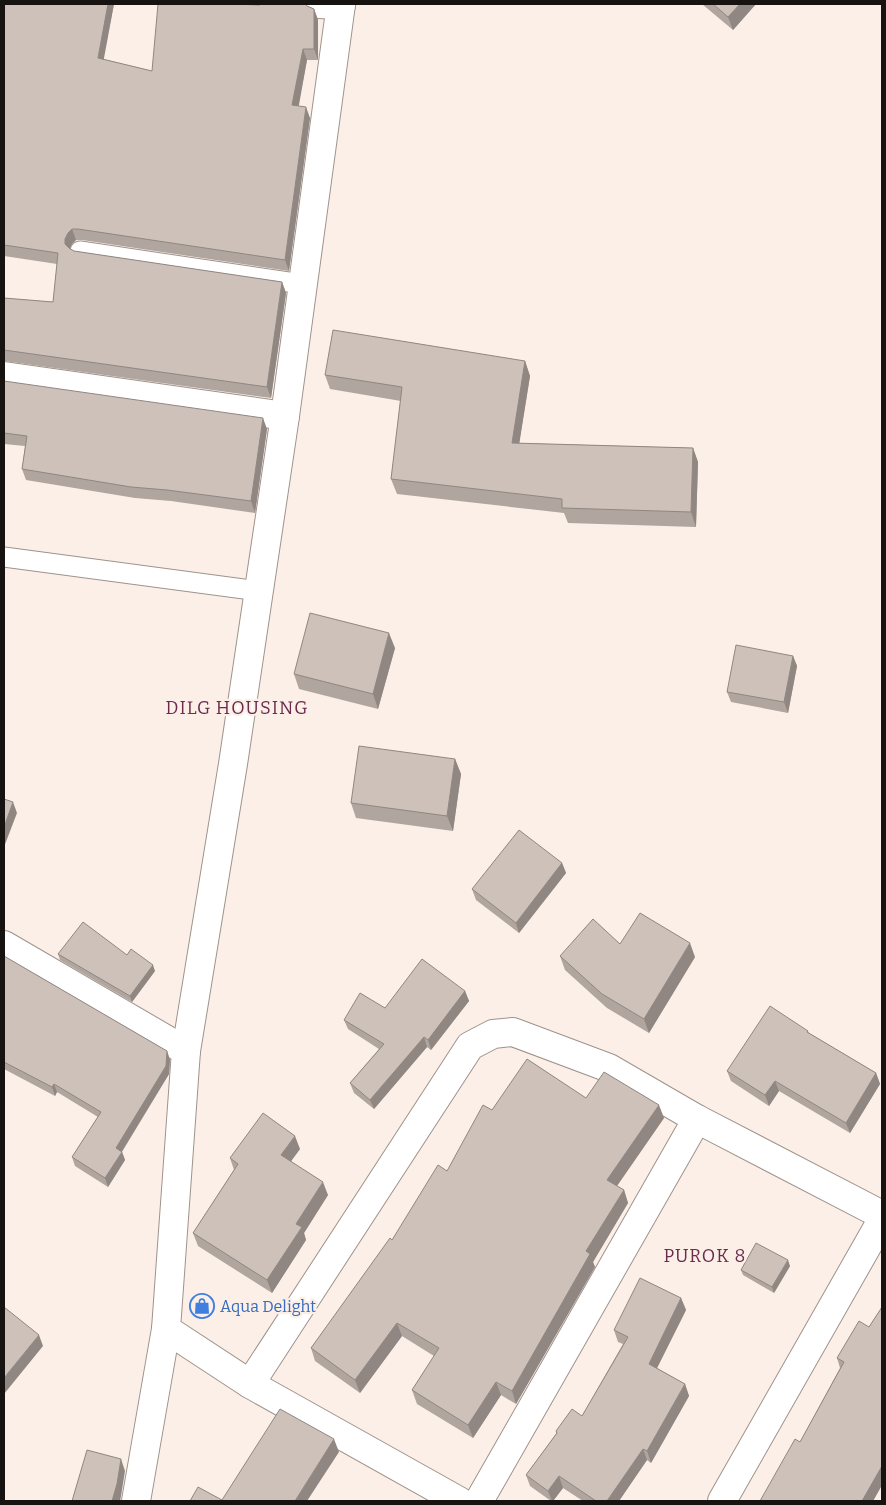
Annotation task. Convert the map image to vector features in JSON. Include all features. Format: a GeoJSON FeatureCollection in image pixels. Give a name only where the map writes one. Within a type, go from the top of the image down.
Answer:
{"type":"FeatureCollection","features":[{"type":"Feature","properties":{"kind":"street"},"geometry":{"type":"LineString","coordinates":[[136,1501],[166,1329],[186,1051],[233,764],[285,416],[334,4]]}},
{"type":"Feature","properties":{"kind":"street"},"geometry":{"type":"LineString","coordinates":[[4,376],[285,416]]}},
{"type":"Feature","properties":{"kind":"street"},"geometry":{"type":"LineString","coordinates":[[4,945],[186,1051]]}},
{"type":"Feature","properties":{"kind":"street"},"geometry":{"type":"LineString","coordinates":[[250,1384],[470,1046],[493,1034],[513,1032],[609,1068],[697,1119],[882,1215]]}},
{"type":"Feature","properties":{"kind":"street"},"geometry":{"type":"LineString","coordinates":[[479,1501],[697,1119]]}},
{"type":"Feature","properties":{"kind":"street"},"geometry":{"type":"LineString","coordinates":[[722,1501],[882,1220]]}},
{"type":"Feature","properties":{"kind":"street"},"geometry":{"type":"LineString","coordinates":[[166,1329],[250,1384],[459,1501]]}},
{"type":"Feature","properties":{"kind":"lane"},"geometry":{"type":"LineString","coordinates":[[80,251],[302,284]]}},
{"type":"Feature","properties":{"kind":"lane"},"geometry":{"type":"LineString","coordinates":[[4,557],[259,591]]}},
{"type":"Feature","properties":{"kind":"building"},"geometry":{"type":"Polygon","coordinates":[[[4,4],[108,4],[98,58],[152,71],[158,4],[305,4],[314,9],[314,49],[303,49],[292,105],[306,107],[285,260],[78,229],[72,229],[65,239],[65,244],[74,251],[282,282],[267,387],[4,350],[4,298],[53,302],[58,253],[4,245],[4,4]]]}},
{"type":"Feature","properties":{"kind":"building"},"geometry":{"type":"Polygon","coordinates":[[[713,4],[740,4],[728,17],[713,4]]]}},
{"type":"Feature","properties":{"kind":"building"},"geometry":{"type":"Polygon","coordinates":[[[333,330],[525,361],[512,443],[693,448],[691,512],[562,508],[562,499],[391,479],[402,387],[325,375],[333,330]]]}},
{"type":"Feature","properties":{"kind":"building"},"geometry":{"type":"Polygon","coordinates":[[[4,381],[263,418],[251,501],[131,487],[22,469],[27,436],[4,433],[4,381]]]}},
{"type":"Feature","properties":{"kind":"building"},"geometry":{"type":"Polygon","coordinates":[[[310,613],[389,633],[373,694],[294,674],[310,613]]]}},
{"type":"Feature","properties":{"kind":"building"},"geometry":{"type":"Polygon","coordinates":[[[736,645],[793,656],[784,702],[727,692],[736,645]]]}},
{"type":"Feature","properties":{"kind":"building"},"geometry":{"type":"Polygon","coordinates":[[[359,746],[455,759],[447,816],[351,803],[359,746]]]}},
{"type":"Feature","properties":{"kind":"building"},"geometry":{"type":"Polygon","coordinates":[[[4,799],[13,802],[4,827],[4,799]]]}},
{"type":"Feature","properties":{"kind":"building"},"geometry":{"type":"Polygon","coordinates":[[[519,830],[562,863],[516,923],[472,889],[519,830]]]}},
{"type":"Feature","properties":{"kind":"building"},"geometry":{"type":"Polygon","coordinates":[[[640,913],[690,943],[644,1019],[602,994],[560,956],[593,919],[620,944],[640,913]]]}},
{"type":"Feature","properties":{"kind":"building"},"geometry":{"type":"Polygon","coordinates":[[[83,922],[127,955],[131,949],[153,965],[130,996],[58,954],[83,922]]]}},
{"type":"Feature","properties":{"kind":"building"},"geometry":{"type":"Polygon","coordinates":[[[4,956],[167,1051],[166,1066],[116,1148],[122,1152],[105,1178],[72,1157],[101,1112],[54,1084],[52,1087],[4,1062],[4,956]]]}},
{"type":"Feature","properties":{"kind":"building"},"geometry":{"type":"Polygon","coordinates":[[[422,959],[465,991],[428,1040],[424,1037],[370,1100],[350,1083],[384,1044],[344,1020],[360,993],[385,1008],[422,959]]]}},
{"type":"Feature","properties":{"kind":"building"},"geometry":{"type":"Polygon","coordinates":[[[770,1006],[807,1032],[876,1073],[846,1123],[775,1081],[765,1095],[727,1071],[770,1006]]]}},
{"type":"Feature","properties":{"kind":"building"},"geometry":{"type":"Polygon","coordinates":[[[527,1059],[586,1098],[604,1072],[659,1105],[607,1180],[624,1190],[586,1251],[590,1254],[512,1391],[496,1382],[468,1425],[412,1390],[439,1348],[397,1323],[355,1380],[311,1348],[390,1238],[392,1240],[438,1165],[447,1171],[483,1105],[492,1110],[527,1059]]]}},
{"type":"Feature","properties":{"kind":"building"},"geometry":{"type":"Polygon","coordinates":[[[263,1113],[295,1136],[281,1155],[323,1182],[296,1224],[302,1227],[267,1280],[193,1233],[238,1164],[230,1158],[263,1113]]]}},
{"type":"Feature","properties":{"kind":"building"},"geometry":{"type":"Polygon","coordinates":[[[756,1243],[788,1260],[772,1287],[741,1270],[756,1243]]]}},
{"type":"Feature","properties":{"kind":"building"},"geometry":{"type":"Polygon","coordinates":[[[640,1278],[681,1298],[649,1364],[685,1384],[647,1451],[643,1449],[607,1501],[596,1501],[559,1476],[548,1491],[526,1475],[572,1409],[582,1416],[628,1337],[614,1330],[640,1278]]]}},
{"type":"Feature","properties":{"kind":"building"},"geometry":{"type":"Polygon","coordinates":[[[4,1307],[39,1335],[4,1378],[4,1307]]]}},
{"type":"Feature","properties":{"kind":"building"},"geometry":{"type":"Polygon","coordinates":[[[882,1307],[882,1466],[862,1501],[760,1501],[795,1439],[800,1442],[844,1362],[837,1358],[859,1321],[869,1327],[882,1307]]]}},
{"type":"Feature","properties":{"kind":"building"},"geometry":{"type":"Polygon","coordinates":[[[280,1409],[334,1439],[295,1501],[190,1501],[198,1487],[222,1500],[280,1409]]]}},
{"type":"Feature","properties":{"kind":"building"},"geometry":{"type":"Polygon","coordinates":[[[87,1450],[121,1459],[112,1501],[72,1501],[87,1450]]]}},
{"type":"Feature","properties":{"kind":"place","name":"Aqua Delight"},"geometry":{"type":"Point","coordinates":[202,1306]}},
{"type":"Feature","properties":{"kind":"district","name":"DILG HOUSING"},"geometry":{"type":"Point","coordinates":[237,708]}},
{"type":"Feature","properties":{"kind":"district","name":"PUROK 8"},"geometry":{"type":"Point","coordinates":[705,1256]}}]}
